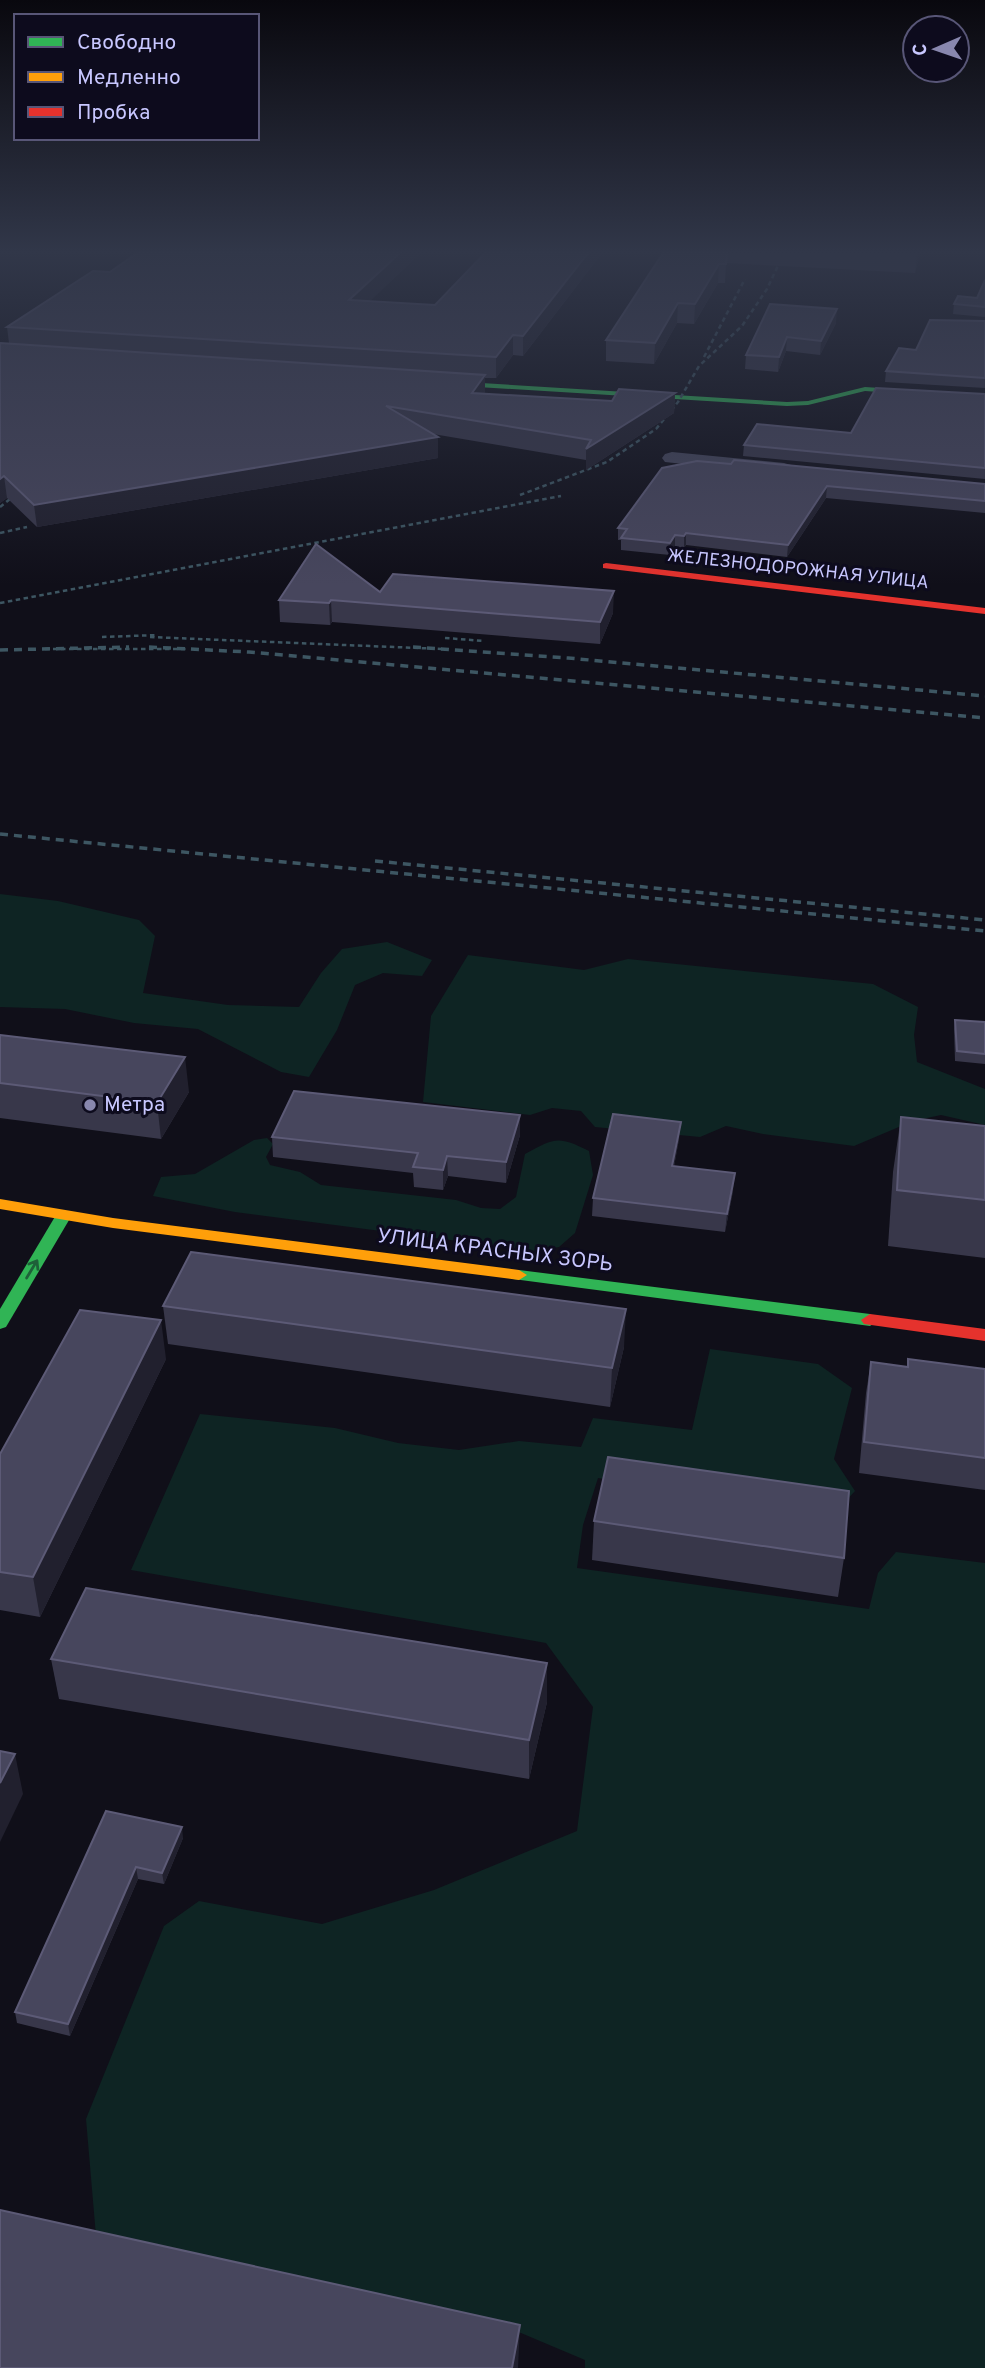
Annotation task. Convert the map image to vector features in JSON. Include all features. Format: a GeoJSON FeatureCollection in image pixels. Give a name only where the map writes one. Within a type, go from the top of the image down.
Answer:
{"type":"FeatureCollection","features":[{"type":"Feature","properties":{"kind":"street"},"geometry":{"type":"LineString","coordinates":[[410,381],[787,404],[808,403],[865,389],[985,397]]}},
{"type":"Feature","properties":{"kind":"street"},"geometry":{"type":"LineString","coordinates":[[672,458],[808,471]]}},
{"type":"Feature","properties":{"kind":"street","name":"ЖЕЛЕЗНОДОРОЖНАЯ УЛИЦА"},"geometry":{"type":"LineString","coordinates":[[606,566],[985,611]]}},
{"type":"Feature","properties":{"kind":"street","name":"УЛИЦА КРАСНЫХ ЗОРЬ"},"geometry":{"type":"LineString","coordinates":[[0,1204],[64,1215],[985,1335]]}},
{"type":"Feature","properties":{"kind":"street"},"geometry":{"type":"LineString","coordinates":[[0,1323],[64,1215]]}},
{"type":"Feature","properties":{"kind":"green space"},"geometry":{"type":"Polygon","coordinates":[[[0,894],[58,901],[139,920],[155,936],[143,993],[228,1005],[299,1007],[321,973],[342,949],[387,942],[432,960],[422,976],[383,973],[355,985],[337,1030],[309,1077],[281,1072],[198,1029],[134,1023],[65,1009],[0,1007],[0,894]]]}},
{"type":"Feature","properties":{"kind":"green space"},"geometry":{"type":"Polygon","coordinates":[[[468,955],[584,970],[628,959],[873,984],[918,1007],[914,1035],[917,1062],[985,1089],[985,1125],[941,1115],[913,1121],[854,1146],[763,1134],[726,1126],[700,1137],[595,1127],[581,1111],[552,1108],[530,1115],[423,1102],[431,1016],[468,955]]]}},
{"type":"Feature","properties":{"kind":"green space"},"geometry":{"type":"Polygon","coordinates":[[[267,1138],[273,1144],[266,1157],[270,1165],[300,1172],[321,1185],[456,1200],[481,1208],[500,1209],[516,1197],[525,1154],[556,1140],[570,1142],[589,1151],[593,1175],[575,1233],[559,1247],[535,1251],[235,1212],[153,1196],[161,1177],[195,1174],[254,1140],[267,1138]]]}},
{"type":"Feature","properties":{"kind":"green space"},"geometry":{"type":"Polygon","coordinates":[[[710,1349],[818,1364],[852,1388],[834,1459],[855,1491],[832,1516],[598,1478],[583,1525],[577,1568],[869,1609],[878,1573],[896,1552],[985,1563],[985,2368],[585,2368],[585,2360],[521,2333],[96,2236],[86,2119],[164,1926],[199,1901],[322,1924],[434,1890],[577,1831],[593,1707],[546,1643],[131,1570],[200,1414],[335,1428],[398,1443],[459,1450],[519,1441],[581,1447],[593,1418],[692,1430],[710,1349]]]}},
{"type":"Feature","properties":{"kind":"building"},"geometry":{"type":"Polygon","coordinates":[[[0,364],[311,364],[485,375],[472,393],[612,401],[619,389],[675,393],[586,449],[591,440],[386,406],[438,437],[34,505],[4,476],[0,479],[0,364]]]}},
{"type":"Feature","properties":{"kind":"building"},"geometry":{"type":"Polygon","coordinates":[[[890,364],[985,364],[985,378],[886,371],[890,364]]]}},
{"type":"Feature","properties":{"kind":"building"},"geometry":{"type":"Polygon","coordinates":[[[876,388],[985,394],[985,468],[744,445],[757,424],[851,433],[876,388]]]}},
{"type":"Feature","properties":{"kind":"building"},"geometry":{"type":"Polygon","coordinates":[[[734,460],[985,484],[985,501],[827,486],[788,545],[686,533],[684,536],[675,535],[670,543],[621,538],[627,529],[618,528],[662,468],[697,461],[731,464],[734,460]]]}},
{"type":"Feature","properties":{"kind":"building"},"geometry":{"type":"Polygon","coordinates":[[[316,544],[380,592],[393,574],[614,591],[600,622],[331,600],[329,603],[279,600],[316,544]]]}},
{"type":"Feature","properties":{"kind":"building"},"geometry":{"type":"Polygon","coordinates":[[[955,1020],[985,1022],[985,1054],[957,1051],[955,1020]]]}},
{"type":"Feature","properties":{"kind":"building"},"geometry":{"type":"Polygon","coordinates":[[[0,1035],[185,1057],[157,1103],[0,1083],[0,1035]]]}},
{"type":"Feature","properties":{"kind":"building"},"geometry":{"type":"Polygon","coordinates":[[[294,1091],[520,1115],[506,1162],[447,1156],[443,1170],[413,1167],[418,1153],[272,1137],[294,1091]]]}},
{"type":"Feature","properties":{"kind":"building"},"geometry":{"type":"Polygon","coordinates":[[[613,1114],[681,1122],[672,1166],[735,1173],[727,1214],[593,1198],[613,1114]]]}},
{"type":"Feature","properties":{"kind":"building"},"geometry":{"type":"Polygon","coordinates":[[[901,1117],[985,1126],[985,1200],[897,1190],[901,1117]]]}},
{"type":"Feature","properties":{"kind":"building"},"geometry":{"type":"Polygon","coordinates":[[[191,1252],[626,1309],[612,1368],[163,1306],[191,1252]]]}},
{"type":"Feature","properties":{"kind":"building"},"geometry":{"type":"Polygon","coordinates":[[[80,1310],[161,1320],[33,1577],[0,1572],[0,1454],[80,1310]]]}},
{"type":"Feature","properties":{"kind":"building"},"geometry":{"type":"Polygon","coordinates":[[[908,1359],[985,1369],[985,1458],[864,1442],[871,1362],[908,1367],[908,1359]]]}},
{"type":"Feature","properties":{"kind":"building"},"geometry":{"type":"Polygon","coordinates":[[[608,1457],[849,1491],[844,1558],[594,1521],[608,1457]]]}},
{"type":"Feature","properties":{"kind":"building"},"geometry":{"type":"Polygon","coordinates":[[[86,1588],[547,1663],[529,1740],[51,1659],[86,1588]]]}},
{"type":"Feature","properties":{"kind":"building"},"geometry":{"type":"Polygon","coordinates":[[[0,1751],[15,1754],[0,1783],[0,1751]]]}},
{"type":"Feature","properties":{"kind":"building"},"geometry":{"type":"Polygon","coordinates":[[[106,1811],[182,1827],[162,1873],[136,1867],[68,2024],[15,2012],[106,1811]]]}},
{"type":"Feature","properties":{"kind":"building"},"geometry":{"type":"Polygon","coordinates":[[[0,2210],[520,2325],[512,2368],[0,2368],[0,2210]]]}},
{"type":"Feature","properties":{"kind":"railway"},"geometry":{"type":"LineString","coordinates":[[520,495],[607,462],[656,429],[678,402],[702,364]]}},
{"type":"Feature","properties":{"kind":"railway"},"geometry":{"type":"LineString","coordinates":[[0,507],[25,487]]}},
{"type":"Feature","properties":{"kind":"railway"},"geometry":{"type":"LineString","coordinates":[[0,603],[561,496]]}},
{"type":"Feature","properties":{"kind":"railway"},"geometry":{"type":"LineString","coordinates":[[0,533],[27,527]]}},
{"type":"Feature","properties":{"kind":"railway"},"geometry":{"type":"LineString","coordinates":[[102,637],[158,635]]}},
{"type":"Feature","properties":{"kind":"railway"},"geometry":{"type":"LineString","coordinates":[[150,637],[440,649]]}},
{"type":"Feature","properties":{"kind":"railway"},"geometry":{"type":"LineString","coordinates":[[445,638],[484,641]]}},
{"type":"Feature","properties":{"kind":"railway"},"geometry":{"type":"LineString","coordinates":[[0,650],[129,647]]}},
{"type":"Feature","properties":{"kind":"railway"},"geometry":{"type":"LineString","coordinates":[[149,647],[249,652],[985,718]]}},
{"type":"Feature","properties":{"kind":"railway"},"geometry":{"type":"LineString","coordinates":[[413,647],[440,649]]}},
{"type":"Feature","properties":{"kind":"railway"},"geometry":{"type":"LineString","coordinates":[[45,649],[186,649]]}},
{"type":"Feature","properties":{"kind":"railway"},"geometry":{"type":"LineString","coordinates":[[440,649],[985,696]]}},
{"type":"Feature","properties":{"kind":"railway"},"geometry":{"type":"LineString","coordinates":[[0,834],[985,931]]}},
{"type":"Feature","properties":{"kind":"railway"},"geometry":{"type":"LineString","coordinates":[[375,861],[985,920]]}},
{"type":"Feature","properties":{"kind":"traffic: fast"},"geometry":{"type":"LineString","coordinates":[[432,382],[787,404],[808,403],[865,389],[985,397]]}},
{"type":"Feature","properties":{"kind":"traffic: fast"},"geometry":{"type":"LineString","coordinates":[[0,1323],[64,1215]]}},
{"type":"Feature","properties":{"kind":"traffic: fast"},"geometry":{"type":"LineString","coordinates":[[519,1275],[870,1320]]}},
{"type":"Feature","properties":{"kind":"traffic: slow"},"geometry":{"type":"LineString","coordinates":[[0,1204],[113,1223],[519,1275]]}},
{"type":"Feature","properties":{"kind":"traffic: jam"},"geometry":{"type":"LineString","coordinates":[[606,566],[985,611]]}},
{"type":"Feature","properties":{"kind":"traffic: jam"},"geometry":{"type":"LineString","coordinates":[[870,1320],[985,1335]]}},
{"type":"Feature","properties":{"kind":"place","name":"Метра"},"geometry":{"type":"Point","coordinates":[90,1105]}}]}
